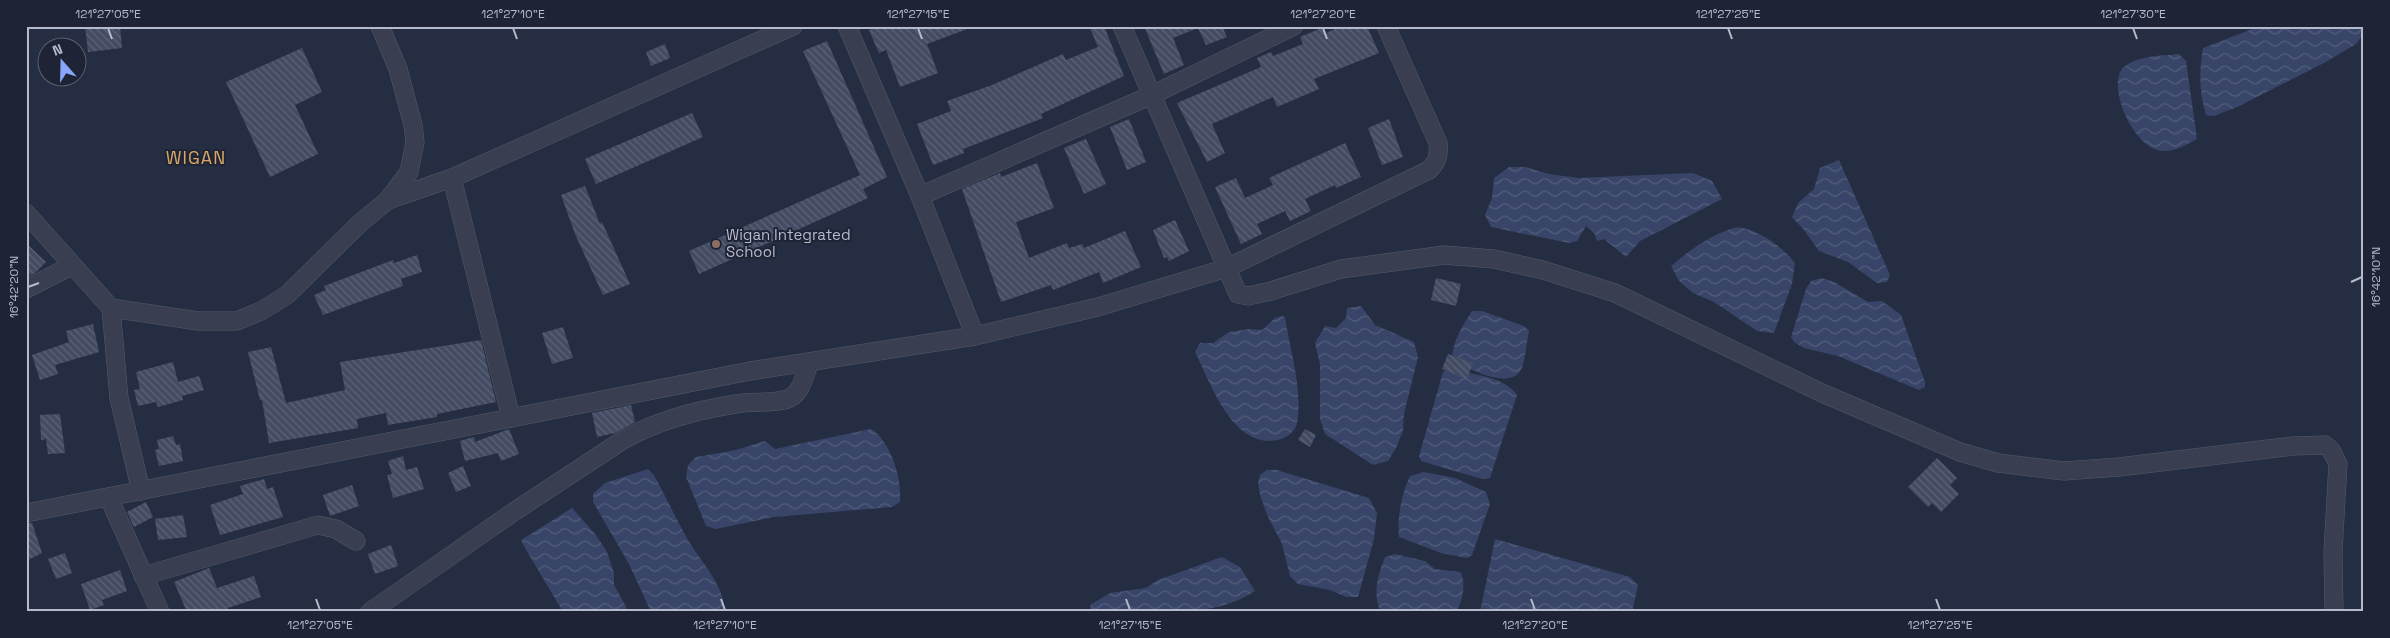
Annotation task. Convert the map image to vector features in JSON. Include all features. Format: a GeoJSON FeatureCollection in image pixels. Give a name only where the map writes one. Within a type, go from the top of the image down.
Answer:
{"type":"FeatureCollection","features":[{"type":"Feature","properties":{"kind":"street"},"geometry":{"type":"LineString","coordinates":[[26,213],[71,266],[111,308],[198,321],[237,320],[261,311],[287,295],[360,223],[388,200],[409,172],[415,142],[398,69],[380,26]]}},
{"type":"Feature","properties":{"kind":"street"},"geometry":{"type":"LineString","coordinates":[[388,200],[452,178],[793,26]]}},
{"type":"Feature","properties":{"kind":"street"},"geometry":{"type":"LineString","coordinates":[[847,26],[920,196],[975,336]]}},
{"type":"Feature","properties":{"kind":"street"},"geometry":{"type":"LineString","coordinates":[[1122,26],[1238,294],[1248,296],[1272,291],[1341,269],[1444,255],[1494,259],[1543,270],[1615,293],[1822,393],[1960,452],[1998,463],[2064,471],[2119,467],[2293,446],[2325,445],[2331,450],[2338,464],[2333,552],[2334,612]]}},
{"type":"Feature","properties":{"kind":"street"},"geometry":{"type":"LineString","coordinates":[[920,196],[1152,95],[1294,26]]}},
{"type":"Feature","properties":{"kind":"street"},"geometry":{"type":"LineString","coordinates":[[26,513],[750,371],[975,336],[1134,298],[1227,268],[1429,170],[1436,163],[1439,154],[1438,143],[1386,26]]}},
{"type":"Feature","properties":{"kind":"street"},"geometry":{"type":"LineString","coordinates":[[452,178],[511,418]]}},
{"type":"Feature","properties":{"kind":"street"},"geometry":{"type":"LineString","coordinates":[[26,289],[71,266]]}},
{"type":"Feature","properties":{"kind":"street"},"geometry":{"type":"LineString","coordinates":[[111,308],[118,398],[141,491]]}},
{"type":"Feature","properties":{"kind":"street"},"geometry":{"type":"LineString","coordinates":[[370,612],[515,511],[635,433],[686,414],[738,403],[789,398],[800,389],[810,362]]}},
{"type":"Feature","properties":{"kind":"street"},"geometry":{"type":"LineString","coordinates":[[109,498],[160,612]]}},
{"type":"Feature","properties":{"kind":"street"},"geometry":{"type":"LineString","coordinates":[[143,576],[318,525],[336,529],[356,541]]}},
{"type":"Feature","properties":{"kind":"water"},"geometry":{"type":"Polygon","coordinates":[[[2260,26],[2364,26],[2364,34],[2356,44],[2324,63],[2237,107],[2214,116],[2206,115],[2200,82],[2203,48],[2260,26]]]}},
{"type":"Feature","properties":{"kind":"water"},"geometry":{"type":"Polygon","coordinates":[[[2179,54],[2186,61],[2197,139],[2178,149],[2165,151],[2153,148],[2142,140],[2133,129],[2125,115],[2120,100],[2119,75],[2124,67],[2136,60],[2179,54]]]}},
{"type":"Feature","properties":{"kind":"water"},"geometry":{"type":"Polygon","coordinates":[[[1839,160],[1890,275],[1887,282],[1877,283],[1848,262],[1819,251],[1792,217],[1798,203],[1814,189],[1820,168],[1839,160]]]}},
{"type":"Feature","properties":{"kind":"water"},"geometry":{"type":"Polygon","coordinates":[[[1509,167],[1525,167],[1549,174],[1578,178],[1693,173],[1712,181],[1722,199],[1640,241],[1626,257],[1604,239],[1597,241],[1594,233],[1586,226],[1577,241],[1569,243],[1491,227],[1485,215],[1492,198],[1494,178],[1509,167]]]}},
{"type":"Feature","properties":{"kind":"water"},"geometry":{"type":"Polygon","coordinates":[[[1737,227],[1762,235],[1784,251],[1795,263],[1792,284],[1774,333],[1757,331],[1714,302],[1693,293],[1679,281],[1671,266],[1702,243],[1737,227]]]}},
{"type":"Feature","properties":{"kind":"water"},"geometry":{"type":"Polygon","coordinates":[[[1821,278],[1834,282],[1868,302],[1882,301],[1901,315],[1925,382],[1925,387],[1919,390],[1838,356],[1804,348],[1794,342],[1791,337],[1806,289],[1811,281],[1821,278]]]}},
{"type":"Feature","properties":{"kind":"water"},"geometry":{"type":"Polygon","coordinates":[[[1361,306],[1375,325],[1414,342],[1418,357],[1404,414],[1403,431],[1396,448],[1388,461],[1373,465],[1325,434],[1320,419],[1320,364],[1315,343],[1325,326],[1336,328],[1346,318],[1347,308],[1361,306]]]}},
{"type":"Feature","properties":{"kind":"water"},"geometry":{"type":"Polygon","coordinates":[[[1472,311],[1482,311],[1524,326],[1529,331],[1521,370],[1515,376],[1497,378],[1487,376],[1452,360],[1456,340],[1472,311]]]}},
{"type":"Feature","properties":{"kind":"water"},"geometry":{"type":"Polygon","coordinates":[[[1285,317],[1297,383],[1297,423],[1292,432],[1284,438],[1262,440],[1248,434],[1225,411],[1195,352],[1200,343],[1213,343],[1229,332],[1249,329],[1262,330],[1275,318],[1285,317]]]}},
{"type":"Feature","properties":{"kind":"water"},"geometry":{"type":"Polygon","coordinates":[[[1448,369],[1476,374],[1495,380],[1504,384],[1517,395],[1490,478],[1482,479],[1421,461],[1419,456],[1443,372],[1448,369]]]}},
{"type":"Feature","properties":{"kind":"water"},"geometry":{"type":"Polygon","coordinates":[[[871,429],[878,435],[889,451],[897,472],[900,502],[892,507],[774,517],[716,529],[706,526],[686,477],[688,465],[696,457],[736,450],[765,441],[775,449],[871,429]]]}},
{"type":"Feature","properties":{"kind":"water"},"geometry":{"type":"Polygon","coordinates":[[[648,469],[654,475],[688,540],[721,592],[725,612],[651,612],[629,564],[593,502],[593,494],[605,483],[648,469]]]}},
{"type":"Feature","properties":{"kind":"water"},"geometry":{"type":"Polygon","coordinates":[[[1267,470],[1277,470],[1369,498],[1377,513],[1374,539],[1358,597],[1346,597],[1330,590],[1298,584],[1290,576],[1282,544],[1268,517],[1260,495],[1258,482],[1260,475],[1267,470]]]}},
{"type":"Feature","properties":{"kind":"water"},"geometry":{"type":"Polygon","coordinates":[[[1424,472],[1455,478],[1486,492],[1490,504],[1472,555],[1467,558],[1441,553],[1399,537],[1399,514],[1410,476],[1424,472]]]}},
{"type":"Feature","properties":{"kind":"water"},"geometry":{"type":"Polygon","coordinates":[[[572,508],[596,535],[607,552],[614,573],[614,585],[629,612],[563,612],[525,548],[521,540],[572,508]]]}},
{"type":"Feature","properties":{"kind":"water"},"geometry":{"type":"Polygon","coordinates":[[[1495,539],[1630,577],[1638,585],[1632,612],[1480,612],[1495,539]]]}},
{"type":"Feature","properties":{"kind":"water"},"geometry":{"type":"Polygon","coordinates":[[[1395,554],[1425,561],[1435,569],[1461,572],[1463,592],[1456,612],[1381,612],[1376,591],[1378,578],[1385,557],[1395,554]]]}},
{"type":"Feature","properties":{"kind":"water"},"geometry":{"type":"Polygon","coordinates":[[[1222,557],[1240,567],[1255,591],[1219,607],[1198,610],[1155,613],[1092,612],[1090,605],[1110,593],[1146,588],[1158,580],[1222,557]]]}},
{"type":"Feature","properties":{"kind":"building"},"geometry":{"type":"Polygon","coordinates":[[[85,26],[120,26],[122,48],[88,52],[88,38],[86,38],[85,26]]]}},
{"type":"Feature","properties":{"kind":"building"},"geometry":{"type":"Polygon","coordinates":[[[880,26],[970,26],[970,28],[927,44],[938,73],[900,87],[886,50],[879,53],[869,30],[880,26]]]}},
{"type":"Feature","properties":{"kind":"building"},"geometry":{"type":"Polygon","coordinates":[[[1089,26],[1104,26],[1124,76],[1041,114],[1043,118],[963,149],[964,153],[933,165],[917,124],[951,111],[947,101],[992,85],[1063,54],[1066,60],[1098,47],[1089,26]]]}},
{"type":"Feature","properties":{"kind":"building"},"geometry":{"type":"Polygon","coordinates":[[[1144,26],[1222,26],[1227,37],[1206,45],[1198,28],[1173,38],[1184,65],[1164,74],[1144,26]]]}},
{"type":"Feature","properties":{"kind":"building"},"geometry":{"type":"Polygon","coordinates":[[[1342,26],[1367,26],[1379,53],[1314,79],[1319,89],[1277,107],[1273,97],[1212,124],[1225,153],[1207,162],[1177,103],[1261,67],[1257,58],[1271,52],[1273,56],[1303,44],[1300,37],[1324,27],[1326,33],[1342,26]]]}},
{"type":"Feature","properties":{"kind":"building"},"geometry":{"type":"Polygon","coordinates":[[[827,41],[887,177],[863,189],[868,198],[699,274],[689,251],[860,175],[803,51],[827,41]]]}},
{"type":"Feature","properties":{"kind":"building"},"geometry":{"type":"Polygon","coordinates":[[[665,44],[670,58],[651,66],[646,52],[665,44]]]}},
{"type":"Feature","properties":{"kind":"building"},"geometry":{"type":"Polygon","coordinates":[[[302,48],[322,92],[295,105],[318,154],[270,177],[226,82],[302,48]]]}},
{"type":"Feature","properties":{"kind":"building"},"geometry":{"type":"Polygon","coordinates":[[[692,113],[703,137],[596,184],[585,159],[692,113]]]}},
{"type":"Feature","properties":{"kind":"building"},"geometry":{"type":"Polygon","coordinates":[[[1129,119],[1146,162],[1127,170],[1110,127],[1129,119]]]}},
{"type":"Feature","properties":{"kind":"building"},"geometry":{"type":"Polygon","coordinates":[[[1389,119],[1403,157],[1382,165],[1368,128],[1389,119]]]}},
{"type":"Feature","properties":{"kind":"building"},"geometry":{"type":"Polygon","coordinates":[[[1086,139],[1106,184],[1084,194],[1064,148],[1086,139]]]}},
{"type":"Feature","properties":{"kind":"building"},"geometry":{"type":"Polygon","coordinates":[[[1345,143],[1361,177],[1336,188],[1335,185],[1305,199],[1311,211],[1290,221],[1285,211],[1257,224],[1262,234],[1241,244],[1215,187],[1236,178],[1245,198],[1273,185],[1269,178],[1345,143]]]}},
{"type":"Feature","properties":{"kind":"building"},"geometry":{"type":"Polygon","coordinates":[[[1037,163],[1054,208],[1016,222],[1029,258],[1067,243],[1069,248],[1082,244],[1084,248],[1125,231],[1141,267],[1103,283],[1099,272],[1053,290],[1051,285],[1001,302],[962,189],[1000,173],[1001,177],[1037,163]]]}},
{"type":"Feature","properties":{"kind":"building"},"geometry":{"type":"Polygon","coordinates":[[[585,186],[600,224],[602,222],[630,284],[603,295],[575,234],[561,195],[585,186]]]}},
{"type":"Feature","properties":{"kind":"building"},"geometry":{"type":"Polygon","coordinates":[[[1175,220],[1189,251],[1169,261],[1167,257],[1164,258],[1153,230],[1175,220]]]}},
{"type":"Feature","properties":{"kind":"building"},"geometry":{"type":"Polygon","coordinates":[[[26,243],[46,262],[35,273],[26,277],[26,243]]]}},
{"type":"Feature","properties":{"kind":"building"},"geometry":{"type":"Polygon","coordinates":[[[417,255],[422,272],[401,279],[403,286],[323,315],[314,295],[326,290],[324,286],[393,260],[394,263],[417,255]]]}},
{"type":"Feature","properties":{"kind":"building"},"geometry":{"type":"Polygon","coordinates":[[[1436,278],[1461,284],[1456,306],[1431,300],[1436,278]]]}},
{"type":"Feature","properties":{"kind":"building"},"geometry":{"type":"Polygon","coordinates":[[[93,324],[99,352],[55,365],[58,374],[40,380],[32,355],[69,342],[66,331],[93,324]]]}},
{"type":"Feature","properties":{"kind":"building"},"geometry":{"type":"Polygon","coordinates":[[[563,327],[573,358],[552,364],[542,333],[563,327]]]}},
{"type":"Feature","properties":{"kind":"building"},"geometry":{"type":"Polygon","coordinates":[[[481,340],[496,402],[437,414],[437,417],[388,425],[386,413],[357,419],[358,428],[269,443],[262,400],[260,400],[248,352],[271,347],[286,403],[345,390],[340,362],[481,340]]]}},
{"type":"Feature","properties":{"kind":"building"},"geometry":{"type":"Polygon","coordinates":[[[1448,354],[1473,363],[1467,379],[1442,369],[1448,354]]]}},
{"type":"Feature","properties":{"kind":"building"},"geometry":{"type":"Polygon","coordinates":[[[173,362],[178,382],[199,376],[204,390],[182,396],[183,400],[158,407],[156,402],[138,406],[134,390],[140,389],[136,372],[173,362]]]}},
{"type":"Feature","properties":{"kind":"building"},"geometry":{"type":"Polygon","coordinates":[[[631,405],[635,422],[615,433],[597,437],[592,413],[631,405]]]}},
{"type":"Feature","properties":{"kind":"building"},"geometry":{"type":"Polygon","coordinates":[[[60,414],[65,453],[48,454],[46,439],[41,440],[40,415],[60,414]]]}},
{"type":"Feature","properties":{"kind":"building"},"geometry":{"type":"Polygon","coordinates":[[[509,429],[519,454],[501,461],[498,453],[465,461],[460,441],[474,437],[475,442],[509,429]]]}},
{"type":"Feature","properties":{"kind":"building"},"geometry":{"type":"Polygon","coordinates":[[[1305,429],[1316,435],[1310,447],[1298,440],[1305,429]]]}},
{"type":"Feature","properties":{"kind":"building"},"geometry":{"type":"Polygon","coordinates":[[[173,436],[176,445],[180,444],[183,461],[159,466],[155,450],[159,449],[157,440],[173,436]]]}},
{"type":"Feature","properties":{"kind":"building"},"geometry":{"type":"Polygon","coordinates":[[[403,456],[406,470],[417,467],[424,489],[393,498],[387,475],[392,474],[388,461],[403,456]]]}},
{"type":"Feature","properties":{"kind":"building"},"geometry":{"type":"Polygon","coordinates":[[[1937,458],[1957,478],[1950,485],[1959,494],[1941,512],[1932,503],[1928,507],[1908,487],[1937,458]]]}},
{"type":"Feature","properties":{"kind":"building"},"geometry":{"type":"Polygon","coordinates":[[[463,466],[471,486],[456,492],[448,473],[463,466]]]}},
{"type":"Feature","properties":{"kind":"building"},"geometry":{"type":"Polygon","coordinates":[[[264,479],[267,489],[273,487],[283,517],[220,535],[210,505],[243,494],[240,486],[264,479]]]}},
{"type":"Feature","properties":{"kind":"building"},"geometry":{"type":"Polygon","coordinates":[[[352,485],[359,506],[330,516],[323,495],[352,485]]]}},
{"type":"Feature","properties":{"kind":"building"},"geometry":{"type":"Polygon","coordinates":[[[146,502],[153,517],[134,527],[127,512],[146,502]]]}},
{"type":"Feature","properties":{"kind":"building"},"geometry":{"type":"Polygon","coordinates":[[[183,515],[187,537],[158,540],[155,519],[183,515]]]}},
{"type":"Feature","properties":{"kind":"building"},"geometry":{"type":"Polygon","coordinates":[[[26,523],[32,523],[42,553],[26,561],[26,523]]]}},
{"type":"Feature","properties":{"kind":"building"},"geometry":{"type":"Polygon","coordinates":[[[391,545],[398,566],[375,574],[368,554],[391,545]]]}},
{"type":"Feature","properties":{"kind":"building"},"geometry":{"type":"Polygon","coordinates":[[[65,553],[72,573],[56,579],[48,559],[65,553]]]}},
{"type":"Feature","properties":{"kind":"building"},"geometry":{"type":"Polygon","coordinates":[[[209,568],[217,588],[254,576],[261,597],[228,608],[229,612],[187,612],[174,582],[209,568]]]}},
{"type":"Feature","properties":{"kind":"building"},"geometry":{"type":"Polygon","coordinates":[[[120,570],[127,591],[102,600],[104,605],[90,610],[81,584],[120,570]]]}},
{"type":"Feature","properties":{"kind":"place","name":"Wigan Integrated School"},"geometry":{"type":"Point","coordinates":[716,244]}},
{"type":"Feature","properties":{"kind":"district","name":"WIGAN"},"geometry":{"type":"Point","coordinates":[196,158]}}]}
